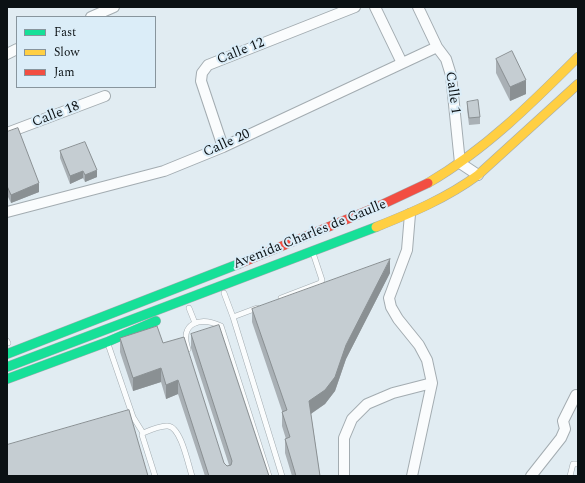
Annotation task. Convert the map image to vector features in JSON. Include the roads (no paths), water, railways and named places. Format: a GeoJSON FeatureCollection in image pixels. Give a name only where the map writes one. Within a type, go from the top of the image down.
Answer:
{"type":"FeatureCollection","features":[{"type":"Feature","properties":{"kind":"main road","name":"Avenida Charles de Gaulle"},"geometry":{"type":"LineString","coordinates":[[7,354],[229,268],[395,200],[460,163],[519,115],[578,57]]}},
{"type":"Feature","properties":{"kind":"main road","name":"Avenida Charles de Gaulle"},"geometry":{"type":"LineString","coordinates":[[7,367],[410,214],[463,186],[478,175],[578,84]]}},
{"type":"Feature","properties":{"kind":"main road"},"geometry":{"type":"LineString","coordinates":[[190,274],[229,268]]}},
{"type":"Feature","properties":{"kind":"main road"},"geometry":{"type":"LineString","coordinates":[[185,309],[224,293],[234,280]]}},
{"type":"Feature","properties":{"kind":"main road"},"geometry":{"type":"LineString","coordinates":[[7,380],[107,342],[162,319]]}},
{"type":"Feature","properties":{"kind":"street"},"geometry":{"type":"LineString","coordinates":[[93,16],[114,7]]}},
{"type":"Feature","properties":{"kind":"street","name":"Calle 12"},"geometry":{"type":"LineString","coordinates":[[224,147],[201,81],[202,73],[208,65],[355,7]]}},
{"type":"Feature","properties":{"kind":"street"},"geometry":{"type":"LineString","coordinates":[[375,7],[402,63]]}},
{"type":"Feature","properties":{"kind":"street","name":"Calle 1"},"geometry":{"type":"LineString","coordinates":[[418,7],[437,47],[446,59],[451,75],[460,163]]}},
{"type":"Feature","properties":{"kind":"street","name":"Calle 20"},"geometry":{"type":"LineString","coordinates":[[7,212],[164,171],[224,147],[437,47]]}},
{"type":"Feature","properties":{"kind":"street"},"geometry":{"type":"LineString","coordinates":[[7,54],[16,50]]}},
{"type":"Feature","properties":{"kind":"street","name":"Calle 18"},"geometry":{"type":"LineString","coordinates":[[7,134],[105,96]]}},
{"type":"Feature","properties":{"kind":"street"},"geometry":{"type":"LineString","coordinates":[[460,163],[478,175]]}},
{"type":"Feature","properties":{"kind":"street"},"geometry":{"type":"LineString","coordinates":[[410,214],[407,250],[389,298],[391,307],[398,320],[419,344],[427,360],[432,382],[412,476]]}},
{"type":"Feature","properties":{"kind":"street"},"geometry":{"type":"LineString","coordinates":[[344,476],[344,438],[352,419],[367,404],[393,393],[432,382]]}},
{"type":"Feature","properties":{"kind":"street"},"geometry":{"type":"LineString","coordinates":[[531,476],[561,438],[565,429],[563,421],[576,395]]}},
{"type":"Feature","properties":{"kind":"lane"},"geometry":{"type":"LineString","coordinates":[[277,300],[320,283],[322,280],[312,252]]}},
{"type":"Feature","properties":{"kind":"lane"},"geometry":{"type":"LineString","coordinates":[[224,293],[233,317],[282,476]]}},
{"type":"Feature","properties":{"kind":"lane"},"geometry":{"type":"LineString","coordinates":[[233,317],[262,306]]}},
{"type":"Feature","properties":{"kind":"lane"},"geometry":{"type":"LineString","coordinates":[[185,309],[195,323]]}},
{"type":"Feature","properties":{"kind":"lane"},"geometry":{"type":"LineString","coordinates":[[188,352],[186,337],[188,328],[195,323],[212,322],[221,326],[269,476]]}},
{"type":"Feature","properties":{"kind":"lane"},"geometry":{"type":"LineString","coordinates":[[107,342],[133,417],[143,433],[142,436],[155,476]]}},
{"type":"Feature","properties":{"kind":"lane"},"geometry":{"type":"LineString","coordinates":[[127,419],[133,417]]}},
{"type":"Feature","properties":{"kind":"lane"},"geometry":{"type":"LineString","coordinates":[[143,433],[167,426],[173,427],[179,434],[192,476]]}},
{"type":"Feature","properties":{"kind":"lane"},"geometry":{"type":"LineString","coordinates":[[570,476],[573,464],[578,464]]}}]}
